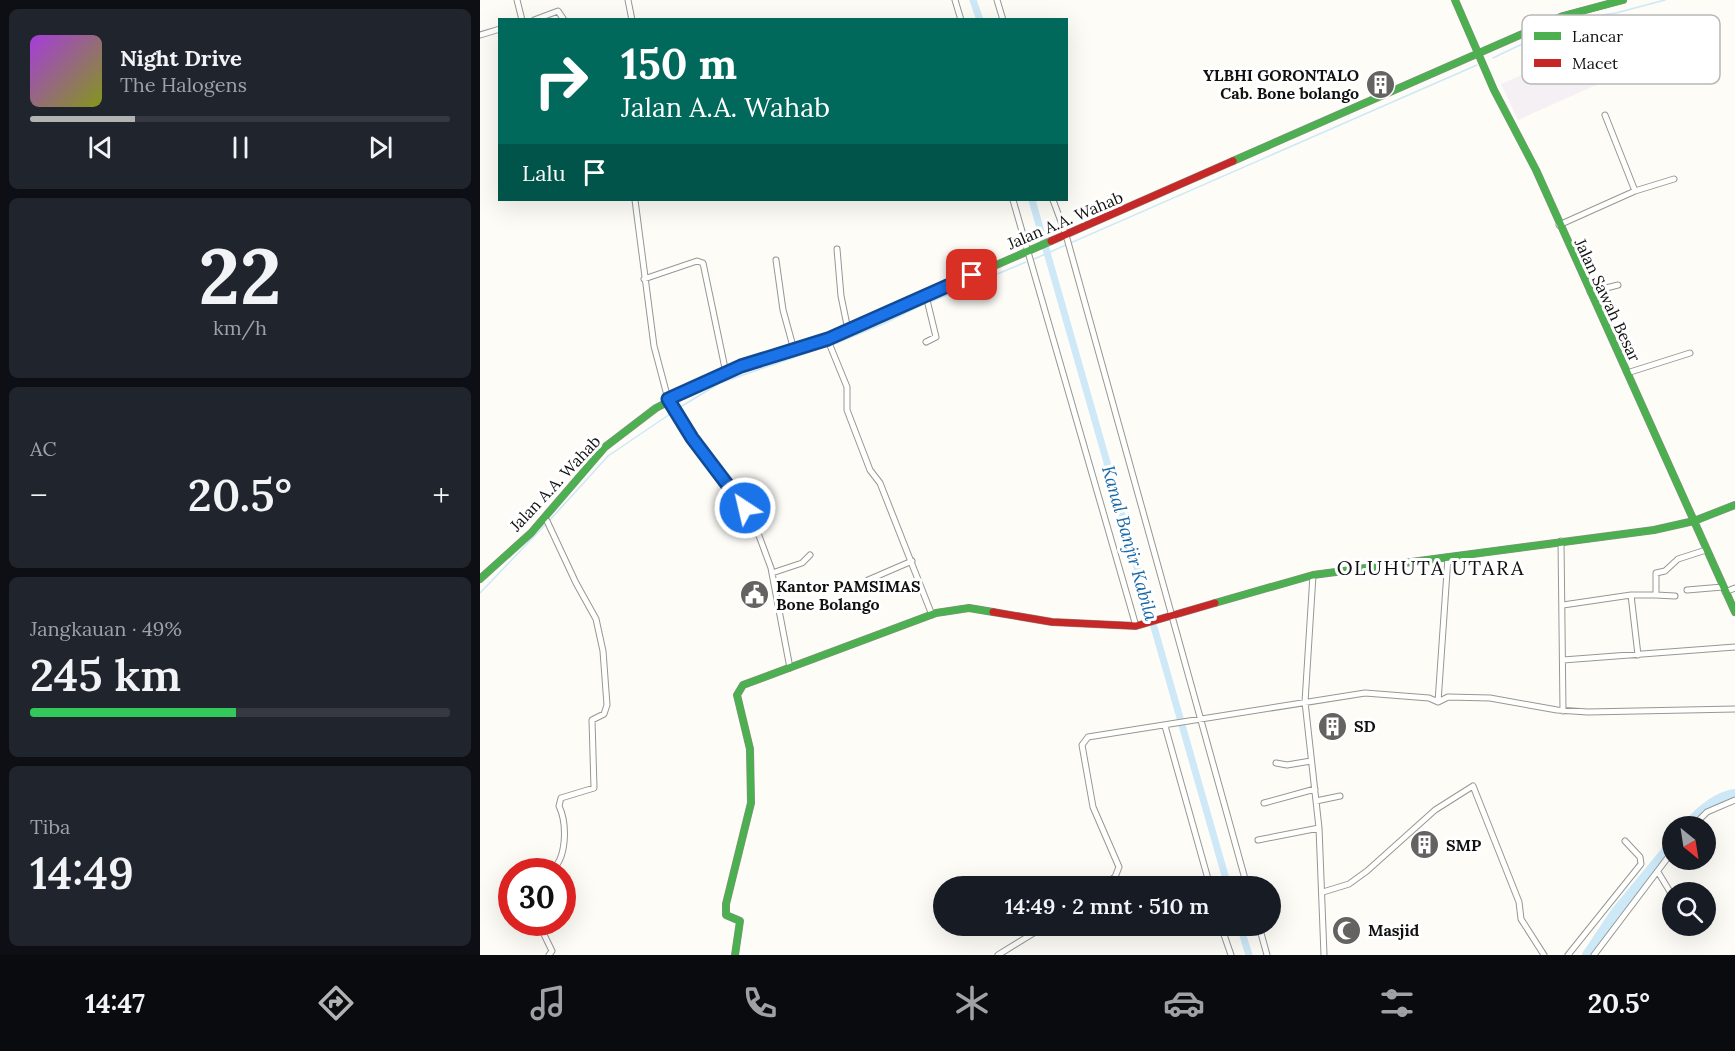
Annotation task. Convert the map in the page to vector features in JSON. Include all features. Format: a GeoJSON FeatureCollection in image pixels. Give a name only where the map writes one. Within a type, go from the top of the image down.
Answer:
{"type":"FeatureCollection","features":[{"type":"Feature","properties":{"kind":"street"},"geometry":{"type":"LineString","coordinates":[[517,0],[522,18]]}},
{"type":"Feature","properties":{"kind":"street"},"geometry":{"type":"LineString","coordinates":[[628,0],[632,18]]}},
{"type":"Feature","properties":{"kind":"street"},"geometry":{"type":"LineString","coordinates":[[955,0],[960,18]]}},
{"type":"Feature","properties":{"kind":"street"},"geometry":{"type":"LineString","coordinates":[[998,0],[1002,18]]}},
{"type":"Feature","properties":{"kind":"street","name":"Jalan Sawah Besar"},"geometry":{"type":"LineString","coordinates":[[1455,0],[1536,170],[1735,612]]}},
{"type":"Feature","properties":{"kind":"street","name":"Jalan A.A. Wahab"},"geometry":{"type":"LineString","coordinates":[[1567,15],[1623,0]]}},
{"type":"Feature","properties":{"kind":"street"},"geometry":{"type":"LineString","coordinates":[[539,18],[558,11],[563,18]]}},
{"type":"Feature","properties":{"kind":"street"},"geometry":{"type":"LineString","coordinates":[[480,34],[498,30]]}},
{"type":"Feature","properties":{"kind":"street","name":"Jalan A.A. Wahab"},"geometry":{"type":"LineString","coordinates":[[480,579],[547,521],[604,447],[670,402],[726,373],[794,350],[829,343],[848,330],[927,301],[1032,249],[1522,35]]}},
{"type":"Feature","properties":{"kind":"street"},"geometry":{"type":"LineString","coordinates":[[1605,115],[1635,191]]}},
{"type":"Feature","properties":{"kind":"street"},"geometry":{"type":"LineString","coordinates":[[1559,225],[1635,191],[1674,179]]}},
{"type":"Feature","properties":{"kind":"street"},"geometry":{"type":"LineString","coordinates":[[635,201],[654,346],[670,402],[751,517],[772,573],[790,668]]}},
{"type":"Feature","properties":{"kind":"street"},"geometry":{"type":"LineString","coordinates":[[1013,201],[1032,249],[1139,626]]}},
{"type":"Feature","properties":{"kind":"street"},"geometry":{"type":"LineString","coordinates":[[1053,201],[1244,876]]}},
{"type":"Feature","properties":{"kind":"street"},"geometry":{"type":"LineString","coordinates":[[837,249],[841,296],[848,330]]}},
{"type":"Feature","properties":{"kind":"street"},"geometry":{"type":"LineString","coordinates":[[776,260],[783,310],[794,350]]}},
{"type":"Feature","properties":{"kind":"street"},"geometry":{"type":"LineString","coordinates":[[644,279],[697,261],[703,263],[726,373]]}},
{"type":"Feature","properties":{"kind":"street"},"geometry":{"type":"LineString","coordinates":[[1590,292],[1618,285]]}},
{"type":"Feature","properties":{"kind":"street"},"geometry":{"type":"LineString","coordinates":[[926,342],[936,336],[927,301]]}},
{"type":"Feature","properties":{"kind":"street"},"geometry":{"type":"LineString","coordinates":[[829,343],[848,387],[847,410],[870,470],[880,483],[932,615]]}},
{"type":"Feature","properties":{"kind":"street"},"geometry":{"type":"LineString","coordinates":[[1627,373],[1690,353]]}},
{"type":"Feature","properties":{"kind":"street"},"geometry":{"type":"LineString","coordinates":[[735,955],[740,921],[726,915],[726,904],[752,803],[750,749],[737,695],[743,685],[932,615],[969,608],[1052,622],[1139,626],[1313,574],[1642,532],[1694,521],[1735,505]]}},
{"type":"Feature","properties":{"kind":"street"},"geometry":{"type":"LineString","coordinates":[[547,521],[576,584],[596,619],[603,651],[607,705],[604,714],[592,720],[594,788],[561,798],[559,806],[564,814],[564,851],[561,858]]}},
{"type":"Feature","properties":{"kind":"street"},"geometry":{"type":"LineString","coordinates":[[1561,541],[1563,711]]}},
{"type":"Feature","properties":{"kind":"street"},"geometry":{"type":"LineString","coordinates":[[1656,595],[1656,573],[1665,571],[1678,559],[1706,550]]}},
{"type":"Feature","properties":{"kind":"street"},"geometry":{"type":"LineString","coordinates":[[772,573],[802,563],[810,555]]}},
{"type":"Feature","properties":{"kind":"street"},"geometry":{"type":"LineString","coordinates":[[1438,702],[1448,556]]}},
{"type":"Feature","properties":{"kind":"street"},"geometry":{"type":"LineString","coordinates":[[868,580],[912,561]]}},
{"type":"Feature","properties":{"kind":"street"},"geometry":{"type":"LineString","coordinates":[[1313,574],[1305,702],[1319,828],[1324,955]]}},
{"type":"Feature","properties":{"kind":"street"},"geometry":{"type":"LineString","coordinates":[[1687,590],[1735,588]]}},
{"type":"Feature","properties":{"kind":"street"},"geometry":{"type":"LineString","coordinates":[[1563,605],[1631,595],[1675,596]]}},
{"type":"Feature","properties":{"kind":"street"},"geometry":{"type":"LineString","coordinates":[[1631,595],[1638,655]]}},
{"type":"Feature","properties":{"kind":"street"},"geometry":{"type":"LineString","coordinates":[[1563,660],[1735,647]]}},
{"type":"Feature","properties":{"kind":"street"},"geometry":{"type":"LineString","coordinates":[[1115,876],[1119,867],[1093,807],[1082,745],[1088,736],[1375,693],[1429,698],[1438,702]]}},
{"type":"Feature","properties":{"kind":"street"},"geometry":{"type":"LineString","coordinates":[[1438,702],[1448,697],[1490,698],[1563,711],[1735,709]]}},
{"type":"Feature","properties":{"kind":"street"},"geometry":{"type":"LineString","coordinates":[[1165,726],[1207,876]]}},
{"type":"Feature","properties":{"kind":"street"},"geometry":{"type":"LineString","coordinates":[[1276,763],[1287,765],[1311,761]]}},
{"type":"Feature","properties":{"kind":"street"},"geometry":{"type":"LineString","coordinates":[[1323,892],[1349,884],[1367,871],[1435,810],[1473,786],[1518,898],[1521,919],[1544,955]]}},
{"type":"Feature","properties":{"kind":"street"},"geometry":{"type":"LineString","coordinates":[[1264,803],[1314,789]]}},
{"type":"Feature","properties":{"kind":"street"},"geometry":{"type":"LineString","coordinates":[[1316,801],[1340,796]]}},
{"type":"Feature","properties":{"kind":"street"},"geometry":{"type":"LineString","coordinates":[[1703,816],[1735,800]]}},
{"type":"Feature","properties":{"kind":"street"},"geometry":{"type":"LineString","coordinates":[[1258,840],[1319,828]]}},
{"type":"Feature","properties":{"kind":"street"},"geometry":{"type":"LineString","coordinates":[[1568,955],[1641,864],[1640,856],[1625,841]]}},
{"type":"Feature","properties":{"kind":"street"},"geometry":{"type":"LineString","coordinates":[[1594,955],[1662,867]]}},
{"type":"Feature","properties":{"kind":"street"},"geometry":{"type":"LineString","coordinates":[[1658,873],[1663,882]]}},
{"type":"Feature","properties":{"kind":"street"},"geometry":{"type":"LineString","coordinates":[[545,936],[552,951],[549,955]]}},
{"type":"Feature","properties":{"kind":"street"},"geometry":{"type":"LineString","coordinates":[[998,955],[1029,936]]}},
{"type":"Feature","properties":{"kind":"street"},"geometry":{"type":"LineString","coordinates":[[1224,936],[1230,955]]}},
{"type":"Feature","properties":{"kind":"street"},"geometry":{"type":"LineString","coordinates":[[1262,936],[1267,955]]}},
{"type":"Feature","properties":{"kind":"shaded area"},"geometry":{"type":"Polygon","coordinates":[[[1522,75],[1522,84],[1598,84],[1518,120],[1501,84],[1522,75]]]}},
{"type":"Feature","properties":{"kind":"waterway","name":"Kanal Banjir Kabila"},"geometry":{"type":"LineString","coordinates":[[973,0],[979,18]]}},
{"type":"Feature","properties":{"kind":"waterway"},"geometry":{"type":"LineString","coordinates":[[1602,15],[1665,0]]}},
{"type":"Feature","properties":{"kind":"waterway"},"geometry":{"type":"LineString","coordinates":[[1493,58],[1522,44]]}},
{"type":"Feature","properties":{"kind":"waterway"},"geometry":{"type":"LineString","coordinates":[[1034,259],[1477,65]]}},
{"type":"Feature","properties":{"kind":"waterway","name":"Kanal Banjir Kabila"},"geometry":{"type":"LineString","coordinates":[[1032,201],[1225,876]]}},
{"type":"Feature","properties":{"kind":"waterway"},"geometry":{"type":"LineString","coordinates":[[930,302],[1026,262]]}},
{"type":"Feature","properties":{"kind":"waterway"},"geometry":{"type":"LineString","coordinates":[[832,345],[926,303]]}},
{"type":"Feature","properties":{"kind":"waterway"},"geometry":{"type":"LineString","coordinates":[[677,409],[720,383],[827,346]]}},
{"type":"Feature","properties":{"kind":"waterway"},"geometry":{"type":"LineString","coordinates":[[549,521],[608,456],[673,412]]}},
{"type":"Feature","properties":{"kind":"waterway"},"geometry":{"type":"LineString","coordinates":[[480,593],[546,524]]}},
{"type":"Feature","properties":{"kind":"waterway"},"geometry":{"type":"LineString","coordinates":[[1697,816],[1721,798],[1735,794]]}},
{"type":"Feature","properties":{"kind":"waterway"},"geometry":{"type":"LineString","coordinates":[[1587,955],[1615,913],[1662,856]]}},
{"type":"Feature","properties":{"kind":"waterway","name":"Kanal Banjir Kabila"},"geometry":{"type":"LineString","coordinates":[[1243,936],[1249,955]]}},
{"type":"Feature","properties":{"kind":"traffic: fast"},"geometry":{"type":"LineString","coordinates":[[1455,0],[1494,90],[1536,170],[1735,612]]}},
{"type":"Feature","properties":{"kind":"traffic: fast"},"geometry":{"type":"LineString","coordinates":[[1567,15],[1623,0]]}},
{"type":"Feature","properties":{"kind":"traffic: fast"},"geometry":{"type":"LineString","coordinates":[[1233,161],[1522,34]]}},
{"type":"Feature","properties":{"kind":"traffic: fast"},"geometry":{"type":"LineString","coordinates":[[480,579],[531,533],[605,447],[656,408],[710,380],[828,339],[1051,241]]}},
{"type":"Feature","properties":{"kind":"traffic: fast"},"geometry":{"type":"LineString","coordinates":[[1215,603],[1313,575],[1654,530],[1694,521],[1735,505]]}},
{"type":"Feature","properties":{"kind":"traffic: fast"},"geometry":{"type":"LineString","coordinates":[[735,955],[740,921],[726,915],[726,904],[751,803],[750,749],[737,695],[743,685],[936,613],[969,608],[993,612]]}},
{"type":"Feature","properties":{"kind":"traffic: jam"},"geometry":{"type":"LineString","coordinates":[[1051,241],[1233,161]]}},
{"type":"Feature","properties":{"kind":"traffic: jam"},"geometry":{"type":"LineString","coordinates":[[993,612],[1052,622],[1136,626],[1215,603]]}},
{"type":"Feature","properties":{"kind":"place","name":"YLBHI GORONTALO Cab. Bone bolango"},"geometry":{"type":"Point","coordinates":[1380,84]}},
{"type":"Feature","properties":{"kind":"place","name":"Kantor PAMSIMAS Bone Bolango"},"geometry":{"type":"Point","coordinates":[755,595]}},
{"type":"Feature","properties":{"kind":"place","name":"SD"},"geometry":{"type":"Point","coordinates":[1333,726]}},
{"type":"Feature","properties":{"kind":"place","name":"SMP"},"geometry":{"type":"Point","coordinates":[1425,845]}},
{"type":"Feature","properties":{"kind":"place","name":"Masjid"},"geometry":{"type":"Point","coordinates":[1347,930]}},
{"type":"Feature","properties":{"kind":"district","name":"OLUHUTA UTARA"},"geometry":{"type":"Point","coordinates":[1431,567]}},
{"type":"Feature","properties":{"kind":"route"},"geometry":{"type":"LineString","coordinates":[[745,508],[708,456],[692,438],[668,399],[741,366],[828,339],[972,275]]}}]}
